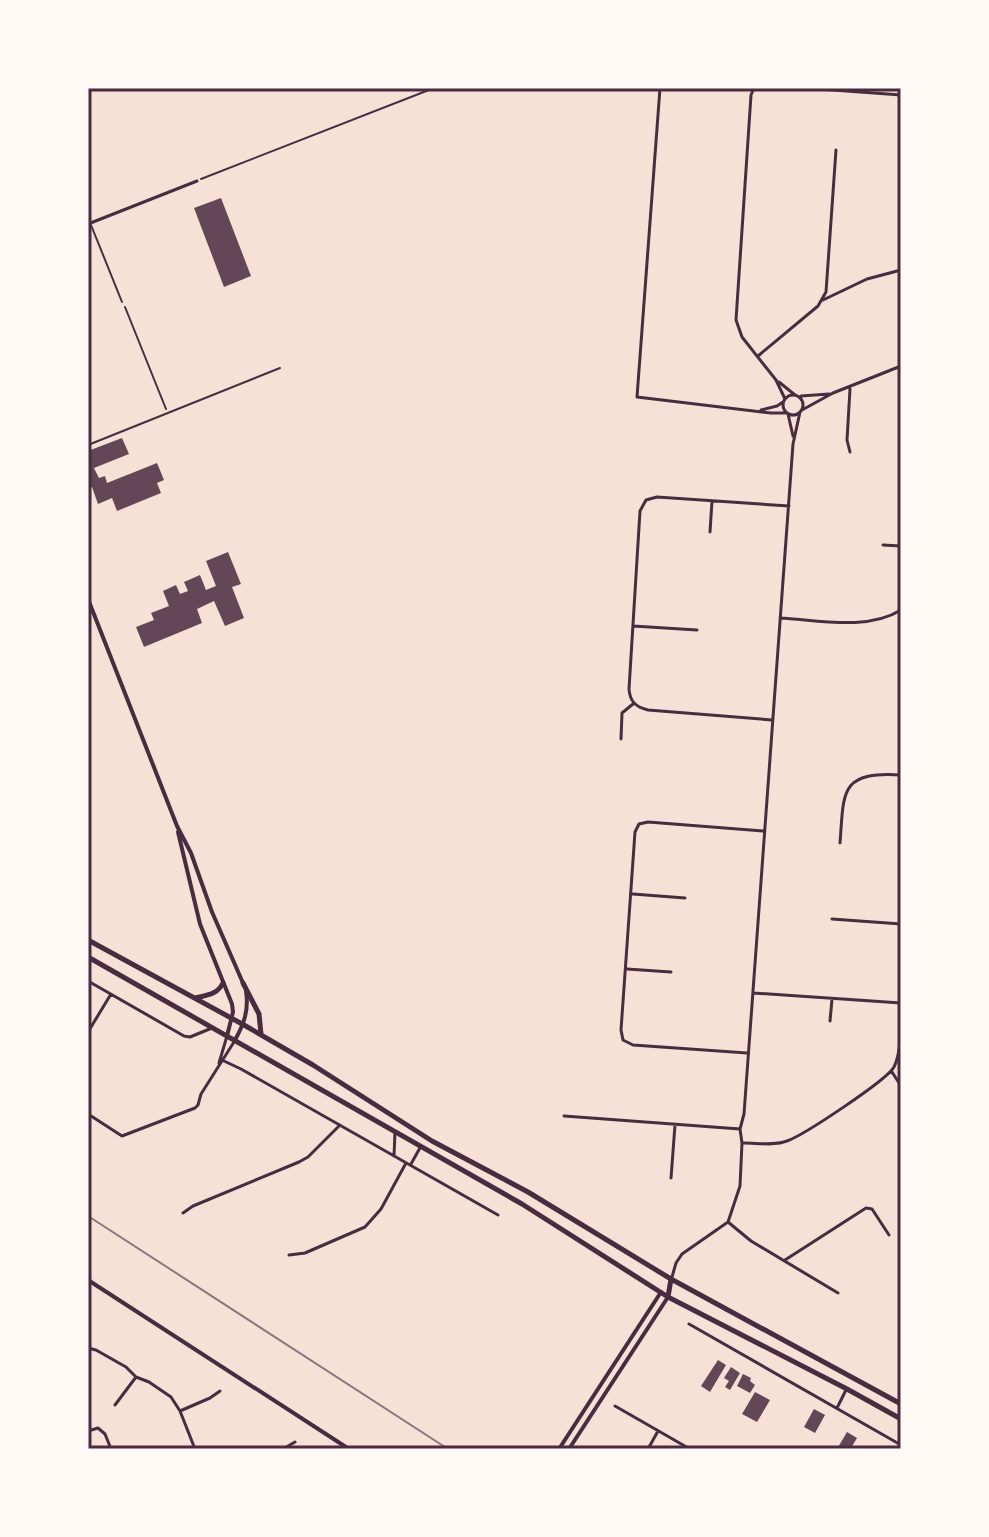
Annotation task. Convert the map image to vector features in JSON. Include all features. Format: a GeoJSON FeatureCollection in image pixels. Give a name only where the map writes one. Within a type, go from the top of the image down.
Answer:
{"type":"FeatureCollection","features":[{"type":"Feature","properties":{"kind":"highway"},"geometry":{"type":"LineString","coordinates":[[88,940],[313,1065],[413,1129],[528,1192],[671,1279],[901,1404]]}},
{"type":"Feature","properties":{"kind":"highway"},"geometry":{"type":"LineString","coordinates":[[88,957],[522,1204],[668,1297],[901,1419]]}},
{"type":"Feature","properties":{"kind":"highway"},"geometry":{"type":"LineString","coordinates":[[194,998],[215,993],[223,983]]}},
{"type":"Feature","properties":{"kind":"highway"},"geometry":{"type":"LineString","coordinates":[[243,983],[259,1014],[261,1035]]}},
{"type":"Feature","properties":{"kind":"highway"},"geometry":{"type":"LineString","coordinates":[[413,1129],[421,1146]]}},
{"type":"Feature","properties":{"kind":"highway"},"geometry":{"type":"LineString","coordinates":[[522,1204],[528,1192]]}},
{"type":"Feature","properties":{"kind":"highway"},"geometry":{"type":"LineString","coordinates":[[661,1292],[671,1279]]}},
{"type":"Feature","properties":{"kind":"highway"},"geometry":{"type":"LineString","coordinates":[[668,1297],[671,1279]]}},
{"type":"Feature","properties":{"kind":"highway"},"geometry":{"type":"LineString","coordinates":[[847,1389],[852,1376]]}},
{"type":"Feature","properties":{"kind":"main road"},"geometry":{"type":"LineString","coordinates":[[88,599],[247,994],[244,1025],[235,1040]]}},
{"type":"Feature","properties":{"kind":"main road"},"geometry":{"type":"LineString","coordinates":[[177,826],[200,924],[232,1004],[227,1036]]}},
{"type":"Feature","properties":{"kind":"main road"},"geometry":{"type":"LineString","coordinates":[[89,1283],[349,1449]]}},
{"type":"Feature","properties":{"kind":"main road"},"geometry":{"type":"LineString","coordinates":[[559,1449],[661,1292]]}},
{"type":"Feature","properties":{"kind":"main road"},"geometry":{"type":"LineString","coordinates":[[569,1449],[668,1297]]}},
{"type":"Feature","properties":{"kind":"street"},"geometry":{"type":"LineString","coordinates":[[660,88],[637,397],[794,415],[833,393]]}},
{"type":"Feature","properties":{"kind":"street"},"geometry":{"type":"LineString","coordinates":[[671,1279],[682,1254],[728,1222],[740,1186],[740,1129],[744,1114],[789,506],[792,427],[776,380],[742,337],[736,320],[751,95],[754,88]]}},
{"type":"Feature","properties":{"kind":"street"},"geometry":{"type":"LineString","coordinates":[[805,88],[901,95]]}},
{"type":"Feature","properties":{"kind":"street"},"geometry":{"type":"LineString","coordinates":[[758,356],[823,300],[836,150]]}},
{"type":"Feature","properties":{"kind":"street"},"geometry":{"type":"LineString","coordinates":[[89,224],[197,181]]}},
{"type":"Feature","properties":{"kind":"street"},"geometry":{"type":"LineString","coordinates":[[823,300],[867,279],[901,270]]}},
{"type":"Feature","properties":{"kind":"street"},"geometry":{"type":"LineString","coordinates":[[757,411],[777,406],[789,396],[812,397],[833,393],[901,366]]}},
{"type":"Feature","properties":{"kind":"street"},"geometry":{"type":"LineString","coordinates":[[776,380],[803,403],[793,444]]}},
{"type":"Feature","properties":{"kind":"street"},"geometry":{"type":"LineString","coordinates":[[850,387],[847,440],[850,452]]}},
{"type":"Feature","properties":{"kind":"street"},"geometry":{"type":"LineString","coordinates":[[772,720],[648,710],[639,708],[630,697],[640,511],[646,500],[657,497],[789,506]]}},
{"type":"Feature","properties":{"kind":"street"},"geometry":{"type":"LineString","coordinates":[[710,532],[712,501]]}},
{"type":"Feature","properties":{"kind":"street"},"geometry":{"type":"LineString","coordinates":[[883,545],[901,546]]}},
{"type":"Feature","properties":{"kind":"street"},"geometry":{"type":"LineString","coordinates":[[780,618],[849,622],[878,620],[901,610]]}},
{"type":"Feature","properties":{"kind":"street"},"geometry":{"type":"LineString","coordinates":[[633,626],[697,630]]}},
{"type":"Feature","properties":{"kind":"street"},"geometry":{"type":"LineString","coordinates":[[621,739],[622,713],[634,703]]}},
{"type":"Feature","properties":{"kind":"street"},"geometry":{"type":"LineString","coordinates":[[840,843],[847,790],[868,775],[901,775]]}},
{"type":"Feature","properties":{"kind":"street"},"geometry":{"type":"LineString","coordinates":[[747,1053],[633,1045],[623,1040],[621,1030],[635,832],[639,824],[648,822],[763,831]]}},
{"type":"Feature","properties":{"kind":"street"},"geometry":{"type":"LineString","coordinates":[[632,894],[685,898]]}},
{"type":"Feature","properties":{"kind":"street"},"geometry":{"type":"LineString","coordinates":[[832,919],[901,924]]}},
{"type":"Feature","properties":{"kind":"street"},"geometry":{"type":"LineString","coordinates":[[626,969],[671,972]]}},
{"type":"Feature","properties":{"kind":"street"},"geometry":{"type":"LineString","coordinates":[[88,981],[184,1036],[190,1037],[213,1028]]}},
{"type":"Feature","properties":{"kind":"street"},"geometry":{"type":"LineString","coordinates":[[752,993],[901,1003]]}},
{"type":"Feature","properties":{"kind":"street"},"geometry":{"type":"LineString","coordinates":[[88,1032],[111,994]]}},
{"type":"Feature","properties":{"kind":"street"},"geometry":{"type":"LineString","coordinates":[[830,1021],[832,999]]}},
{"type":"Feature","properties":{"kind":"street"},"geometry":{"type":"LineString","coordinates":[[742,1143],[776,1144],[788,1141],[843,1107],[892,1071],[897,1060],[901,1018]]}},
{"type":"Feature","properties":{"kind":"street"},"geometry":{"type":"LineString","coordinates":[[88,1114],[122,1136],[195,1108],[218,1067],[227,1036]]}},
{"type":"Feature","properties":{"kind":"street"},"geometry":{"type":"LineString","coordinates":[[218,1067],[235,1040]]}},
{"type":"Feature","properties":{"kind":"street"},"geometry":{"type":"LineString","coordinates":[[224,1061],[498,1215]]}},
{"type":"Feature","properties":{"kind":"street"},"geometry":{"type":"LineString","coordinates":[[892,1071],[901,1086]]}},
{"type":"Feature","properties":{"kind":"street"},"geometry":{"type":"LineString","coordinates":[[564,1116],[740,1129]]}},
{"type":"Feature","properties":{"kind":"street"},"geometry":{"type":"LineString","coordinates":[[183,1213],[308,1157],[340,1125]]}},
{"type":"Feature","properties":{"kind":"street"},"geometry":{"type":"LineString","coordinates":[[671,1178],[675,1125]]}},
{"type":"Feature","properties":{"kind":"street"},"geometry":{"type":"LineString","coordinates":[[394,1156],[395,1132]]}},
{"type":"Feature","properties":{"kind":"street"},"geometry":{"type":"LineString","coordinates":[[289,1255],[305,1253],[365,1227],[381,1209],[421,1146]]}},
{"type":"Feature","properties":{"kind":"street"},"geometry":{"type":"LineString","coordinates":[[785,1260],[866,1208],[872,1209],[889,1235]]}},
{"type":"Feature","properties":{"kind":"street"},"geometry":{"type":"LineString","coordinates":[[728,1222],[751,1241],[838,1293]]}},
{"type":"Feature","properties":{"kind":"street"},"geometry":{"type":"LineString","coordinates":[[689,1324],[901,1445]]}},
{"type":"Feature","properties":{"kind":"street"},"geometry":{"type":"LineString","coordinates":[[88,1348],[126,1367],[136,1377],[171,1397],[195,1449]]}},
{"type":"Feature","properties":{"kind":"street"},"geometry":{"type":"LineString","coordinates":[[115,1405],[136,1377]]}},
{"type":"Feature","properties":{"kind":"street"},"geometry":{"type":"LineString","coordinates":[[837,1408],[847,1389]]}},
{"type":"Feature","properties":{"kind":"street"},"geometry":{"type":"LineString","coordinates":[[180,1411],[220,1391]]}},
{"type":"Feature","properties":{"kind":"street"},"geometry":{"type":"LineString","coordinates":[[615,1406],[690,1449]]}},
{"type":"Feature","properties":{"kind":"street"},"geometry":{"type":"LineString","coordinates":[[88,1431],[102,1430],[111,1449]]}},
{"type":"Feature","properties":{"kind":"street"},"geometry":{"type":"LineString","coordinates":[[648,1449],[658,1431]]}},
{"type":"Feature","properties":{"kind":"street"},"geometry":{"type":"LineString","coordinates":[[283,1449],[295,1442]]}},
{"type":"Feature","properties":{"kind":"lane"},"geometry":{"type":"LineString","coordinates":[[89,224],[122,302]]}},
{"type":"Feature","properties":{"kind":"lane"},"geometry":{"type":"LineString","coordinates":[[88,445],[280,368]]}},
{"type":"Feature","properties":{"kind":"path"},"geometry":{"type":"LineString","coordinates":[[197,181],[434,88]]}},
{"type":"Feature","properties":{"kind":"path"},"geometry":{"type":"LineString","coordinates":[[122,302],[129,312],[168,413]]}},
{"type":"Feature","properties":{"kind":"building"},"geometry":{"type":"Polygon","coordinates":[[[221,198],[251,276],[224,287],[194,208],[221,198]]]}},
{"type":"Feature","properties":{"kind":"building"},"geometry":{"type":"Polygon","coordinates":[[[122,438],[129,454],[94,468],[99,478],[105,476],[107,483],[157,463],[164,480],[157,483],[161,493],[117,511],[112,498],[98,504],[92,487],[88,488],[88,451],[122,438]]]}},
{"type":"Feature","properties":{"kind":"building"},"geometry":{"type":"Polygon","coordinates":[[[228,552],[241,584],[232,587],[244,618],[225,626],[214,601],[197,609],[202,623],[144,647],[136,627],[154,620],[151,613],[169,606],[163,591],[176,585],[180,594],[188,591],[184,582],[200,575],[206,590],[216,586],[206,561],[228,552]]]}},
{"type":"Feature","properties":{"kind":"building"},"geometry":{"type":"Polygon","coordinates":[[[718,1360],[726,1365],[710,1392],[701,1386],[718,1360]]]}},
{"type":"Feature","properties":{"kind":"building"},"geometry":{"type":"Polygon","coordinates":[[[731,1367],[740,1373],[730,1390],[725,1387],[729,1381],[724,1378],[731,1367]]]}},
{"type":"Feature","properties":{"kind":"building"},"geometry":{"type":"Polygon","coordinates":[[[743,1374],[751,1378],[755,1385],[750,1393],[737,1386],[743,1374]]]}},
{"type":"Feature","properties":{"kind":"building"},"geometry":{"type":"Polygon","coordinates":[[[755,1392],[770,1400],[757,1422],[742,1414],[755,1392]]]}},
{"type":"Feature","properties":{"kind":"building"},"geometry":{"type":"Polygon","coordinates":[[[814,1409],[825,1415],[815,1433],[804,1427],[814,1409]]]}},
{"type":"Feature","properties":{"kind":"building"},"geometry":{"type":"Polygon","coordinates":[[[847,1432],[857,1438],[851,1448],[837,1449],[847,1432]]]}},
{"type":"Feature","properties":{"kind":"railway"},"geometry":{"type":"LineString","coordinates":[[88,1216],[448,1449]]}}]}
